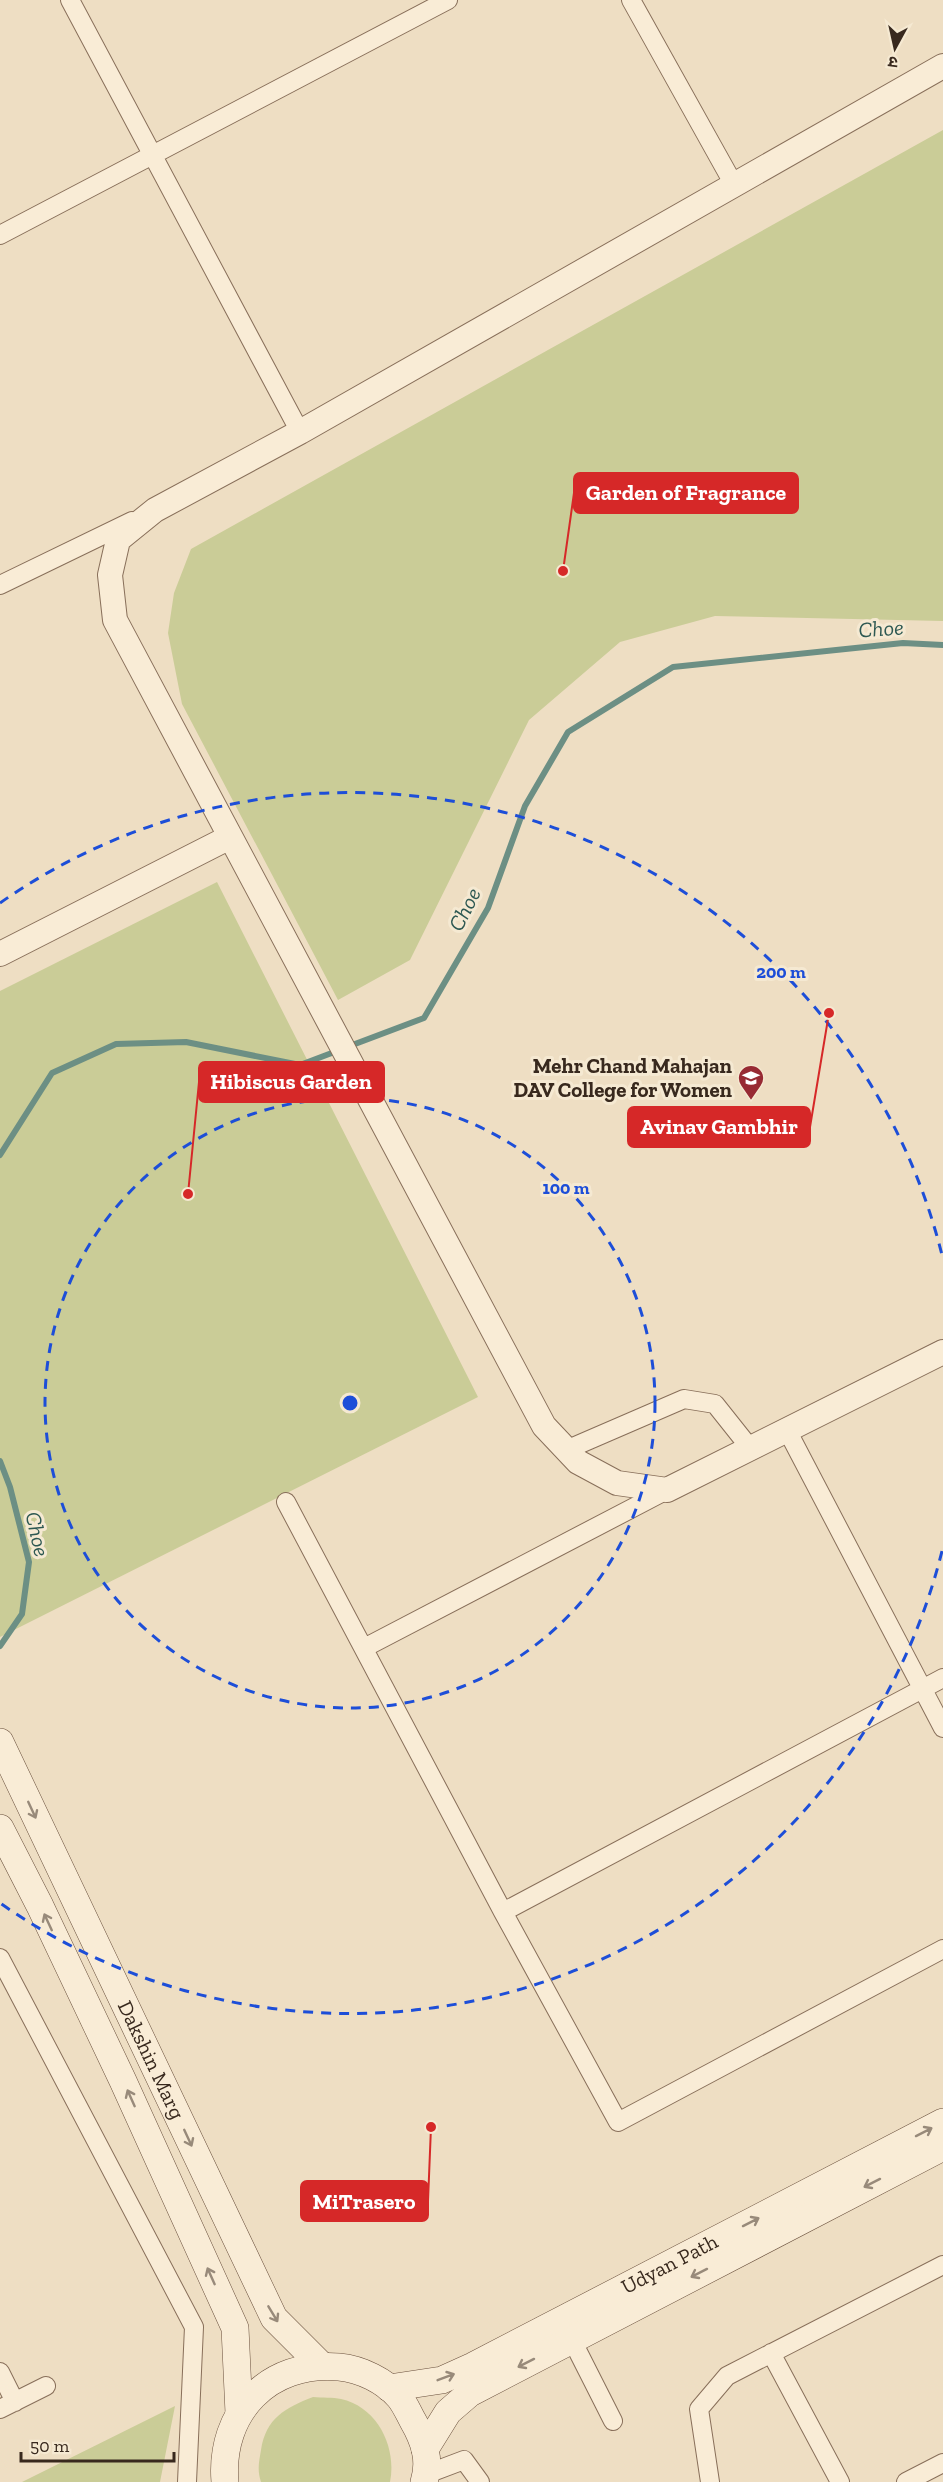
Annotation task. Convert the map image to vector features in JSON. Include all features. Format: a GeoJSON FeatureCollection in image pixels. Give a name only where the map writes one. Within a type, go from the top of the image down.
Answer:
{"type":"FeatureCollection","features":[{"type":"Feature","properties":{"kind":"main road","name":"Dakshin Marg"},"geometry":{"type":"LineString","coordinates":[[0,1742],[274,2318],[322,2366]]}},
{"type":"Feature","properties":{"kind":"main road","name":"Dakshin Marg"},"geometry":{"type":"LineString","coordinates":[[0,1828],[40,1906],[123,2081],[234,2328],[239,2413]]}},
{"type":"Feature","properties":{"kind":"main road","name":"Udyan Path"},"geometry":{"type":"LineString","coordinates":[[389,2388],[442,2380],[473,2366],[943,2122]]}},
{"type":"Feature","properties":{"kind":"main road","name":"Udyan Path"},"geometry":{"type":"LineString","coordinates":[[425,2468],[448,2412],[470,2393],[943,2147]]}},
{"type":"Feature","properties":{"kind":"main road"},"geometry":{"type":"LineString","coordinates":[[225,2482],[225,2452],[230,2432],[239,2413],[262,2388],[288,2373],[322,2366],[346,2368],[363,2373],[389,2388],[400,2398],[423,2438],[425,2468]]}},
{"type":"Feature","properties":{"kind":"street"},"geometry":{"type":"LineString","coordinates":[[70,0],[300,432]]}},
{"type":"Feature","properties":{"kind":"street"},"geometry":{"type":"LineString","coordinates":[[0,235],[448,0]]}},
{"type":"Feature","properties":{"kind":"street"},"geometry":{"type":"LineString","coordinates":[[631,0],[733,183]]}},
{"type":"Feature","properties":{"kind":"street"},"geometry":{"type":"LineString","coordinates":[[0,585],[155,510],[300,432],[733,183],[943,66]]}},
{"type":"Feature","properties":{"kind":"street"},"geometry":{"type":"LineString","coordinates":[[155,510],[118,540],[110,575],[115,620],[544,1426],[578,1462],[617,1483],[667,1490]]}},
{"type":"Feature","properties":{"kind":"street"},"geometry":{"type":"LineString","coordinates":[[0,954],[230,837]]}},
{"type":"Feature","properties":{"kind":"street"},"geometry":{"type":"LineString","coordinates":[[364,1648],[667,1490],[943,1352]]}},
{"type":"Feature","properties":{"kind":"street"},"geometry":{"type":"LineString","coordinates":[[566,1450],[684,1399],[715,1404],[750,1448]]}},
{"type":"Feature","properties":{"kind":"street"},"geometry":{"type":"LineString","coordinates":[[787,1430],[943,1728]]}},
{"type":"Feature","properties":{"kind":"street"},"geometry":{"type":"LineString","coordinates":[[286,1502],[503,1912],[618,2122],[943,1949]]}},
{"type":"Feature","properties":{"kind":"street"},"geometry":{"type":"LineString","coordinates":[[503,1912],[943,1678]]}},
{"type":"Feature","properties":{"kind":"street"},"geometry":{"type":"LineString","coordinates":[[0,1958],[194,2327],[187,2482]]}},
{"type":"Feature","properties":{"kind":"street"},"geometry":{"type":"LineString","coordinates":[[710,2482],[699,2409],[727,2376],[943,2265]]}},
{"type":"Feature","properties":{"kind":"street"},"geometry":{"type":"LineString","coordinates":[[572,2340],[613,2421]]}},
{"type":"Feature","properties":{"kind":"street"},"geometry":{"type":"LineString","coordinates":[[771,2353],[840,2482]]}},
{"type":"Feature","properties":{"kind":"street"},"geometry":{"type":"LineString","coordinates":[[0,2372],[7,2405],[46,2386]]}},
{"type":"Feature","properties":{"kind":"street"},"geometry":{"type":"LineString","coordinates":[[425,2468],[464,2460],[480,2482]]}},
{"type":"Feature","properties":{"kind":"street"},"geometry":{"type":"LineString","coordinates":[[906,2482],[943,2463]]}},
{"type":"Feature","properties":{"kind":"green space"},"geometry":{"type":"Polygon","coordinates":[[[943,130],[943,621],[715,616],[620,642],[529,720],[410,960],[338,1000],[182,704],[168,633],[174,593],[191,549],[943,130]]]}},
{"type":"Feature","properties":{"kind":"green space"},"geometry":{"type":"Polygon","coordinates":[[[217,882],[478,1397],[0,1637],[0,991],[217,882]]]}},
{"type":"Feature","properties":{"kind":"green space"},"geometry":{"type":"Polygon","coordinates":[[[313,2397],[338,2398],[354,2403],[375,2420],[382,2431],[391,2456],[390,2482],[261,2482],[259,2462],[267,2430],[272,2422],[286,2410],[313,2397]]]}},
{"type":"Feature","properties":{"kind":"green space"},"geometry":{"type":"Polygon","coordinates":[[[175,2406],[160,2482],[22,2482],[175,2406]]]}},
{"type":"Feature","properties":{"kind":"waterway","name":"Choe"},"geometry":{"type":"LineString","coordinates":[[347,1047],[424,1018],[488,908],[525,806],[568,732],[673,667],[903,643],[943,645]]}},
{"type":"Feature","properties":{"kind":"waterway","name":"Choe"},"geometry":{"type":"LineString","coordinates":[[0,1155],[52,1073],[116,1044],[186,1042],[300,1065],[337,1051]]}},
{"type":"Feature","properties":{"kind":"waterway","name":"Choe"},"geometry":{"type":"LineString","coordinates":[[0,1461],[10,1487],[29,1562],[22,1614],[0,1646]]}},
{"type":"Feature","properties":{"kind":"place","name":"Garden of Fragrance"},"geometry":{"type":"Point","coordinates":[563,571]}},
{"type":"Feature","properties":{"kind":"place","name":"Avinav Gambhir"},"geometry":{"type":"Point","coordinates":[829,1013]}},
{"type":"Feature","properties":{"kind":"place","name":"Mehr Chand Mahajan DAV College for Women"},"geometry":{"type":"Point","coordinates":[751,1101]}},
{"type":"Feature","properties":{"kind":"place","name":"Hibiscus Garden"},"geometry":{"type":"Point","coordinates":[188,1194]}},
{"type":"Feature","properties":{"kind":"place","name":"MiTrasero"},"geometry":{"type":"Point","coordinates":[431,2127]}}]}
